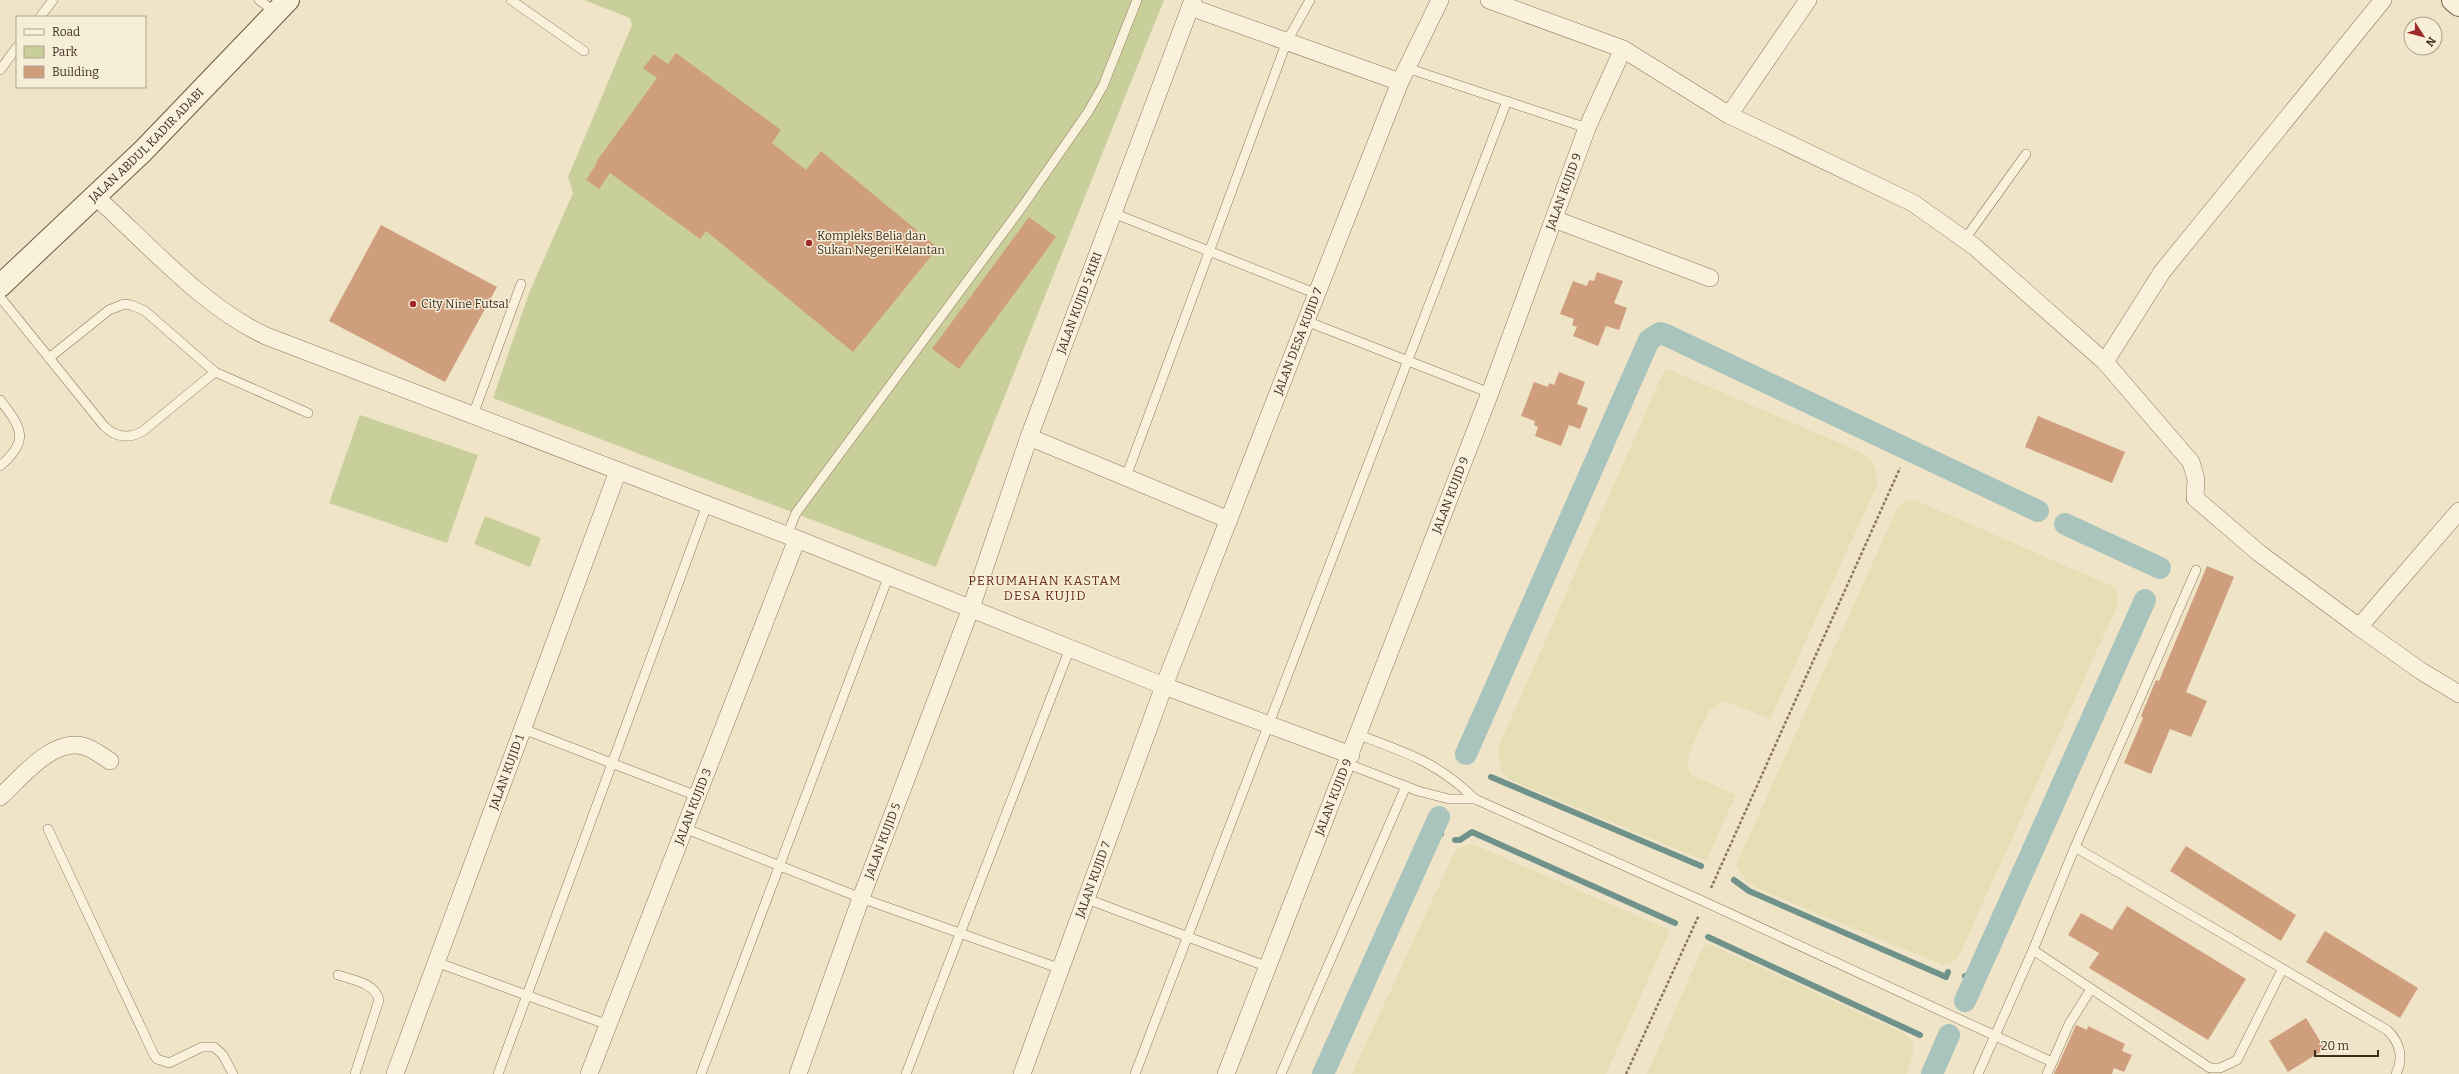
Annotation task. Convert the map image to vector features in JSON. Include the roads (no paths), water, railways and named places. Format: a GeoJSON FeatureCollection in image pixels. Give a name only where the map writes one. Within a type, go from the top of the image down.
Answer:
{"type":"FeatureCollection","features":[{"type":"Feature","properties":{"kind":"main road"},"geometry":{"type":"LineString","coordinates":[[2453,0],[2459,5]]}},
{"type":"Feature","properties":{"kind":"main road","name":"JALAN ABDUL KADIR ADABI"},"geometry":{"type":"LineString","coordinates":[[0,286],[148,146],[282,7]]}},
{"type":"Feature","properties":{"kind":"street","name":"JALAN DESA KUJID 7"},"geometry":{"type":"LineString","coordinates":[[1164,686],[1403,75],[1440,0]]}},
{"type":"Feature","properties":{"kind":"street"},"geometry":{"type":"LineString","coordinates":[[1490,0],[1623,49],[1730,115],[1913,203],[1964,239],[2105,362],[2191,462],[2196,479],[2195,498],[2259,553],[2421,671],[2459,694]]}},
{"type":"Feature","properties":{"kind":"street"},"geometry":{"type":"LineString","coordinates":[[1730,115],[1808,0]]}},
{"type":"Feature","properties":{"kind":"street"},"geometry":{"type":"LineString","coordinates":[[2105,362],[2162,272],[2383,0]]}},
{"type":"Feature","properties":{"kind":"street"},"geometry":{"type":"LineString","coordinates":[[1192,3],[1287,41],[1403,75]]}},
{"type":"Feature","properties":{"kind":"street","name":"JALAN KUJID 5 KIRI"},"geometry":{"type":"LineString","coordinates":[[971,608],[1029,437],[1192,3]]}},
{"type":"Feature","properties":{"kind":"street","name":"JALAN KUJID 9"},"geometry":{"type":"LineString","coordinates":[[1226,1074],[1359,735],[1490,393],[1587,128],[1623,49]]}},
{"type":"Feature","properties":{"kind":"street"},"geometry":{"type":"LineString","coordinates":[[95,196],[217,308],[241,324],[266,336],[792,537],[1164,686],[1269,724],[1349,759]]}},
{"type":"Feature","properties":{"kind":"street"},"geometry":{"type":"LineString","coordinates":[[1554,219],[1710,278]]}},
{"type":"Feature","properties":{"kind":"street"},"geometry":{"type":"LineString","coordinates":[[1029,437],[1229,520]]}},
{"type":"Feature","properties":{"kind":"street","name":"JALAN KUJID 1"},"geometry":{"type":"LineString","coordinates":[[395,1074],[618,471]]}},
{"type":"Feature","properties":{"kind":"street"},"geometry":{"type":"LineString","coordinates":[[2359,627],[2459,511]]}},
{"type":"Feature","properties":{"kind":"street","name":"JALAN KUJID 3"},"geometry":{"type":"LineString","coordinates":[[589,1074],[697,796],[792,537]]}},
{"type":"Feature","properties":{"kind":"street","name":"JALAN KUJID 5"},"geometry":{"type":"LineString","coordinates":[[798,1074],[861,898],[971,608]]}},
{"type":"Feature","properties":{"kind":"street","name":"JALAN KUJID 7"},"geometry":{"type":"LineString","coordinates":[[1022,1074],[1164,686]]}},
{"type":"Feature","properties":{"kind":"street"},"geometry":{"type":"LineString","coordinates":[[0,797],[49,752],[62,745],[84,746],[110,761]]}},
{"type":"Feature","properties":{"kind":"lane"},"geometry":{"type":"LineString","coordinates":[[41,16],[53,0]]}},
{"type":"Feature","properties":{"kind":"lane"},"geometry":{"type":"LineString","coordinates":[[259,0],[282,7]]}},
{"type":"Feature","properties":{"kind":"lane"},"geometry":{"type":"LineString","coordinates":[[511,0],[584,51]]}},
{"type":"Feature","properties":{"kind":"lane"},"geometry":{"type":"LineString","coordinates":[[792,537],[796,513],[1022,207],[1088,112],[1103,86],[1137,0]]}},
{"type":"Feature","properties":{"kind":"lane"},"geometry":{"type":"LineString","coordinates":[[1126,477],[1287,41],[1310,0]]}},
{"type":"Feature","properties":{"kind":"lane"},"geometry":{"type":"LineString","coordinates":[[0,70],[16,48]]}},
{"type":"Feature","properties":{"kind":"lane"},"geometry":{"type":"LineString","coordinates":[[1403,75],[1507,101],[1587,128]]}},
{"type":"Feature","properties":{"kind":"lane"},"geometry":{"type":"LineString","coordinates":[[1135,1074],[1507,101]]}},
{"type":"Feature","properties":{"kind":"lane"},"geometry":{"type":"LineString","coordinates":[[1964,239],[2026,154]]}},
{"type":"Feature","properties":{"kind":"lane"},"geometry":{"type":"LineString","coordinates":[[1113,213],[1317,294]]}},
{"type":"Feature","properties":{"kind":"lane"},"geometry":{"type":"LineString","coordinates":[[473,415],[521,284]]}},
{"type":"Feature","properties":{"kind":"lane"},"geometry":{"type":"LineString","coordinates":[[0,297],[84,402],[110,432],[118,436],[136,435],[215,372]]}},
{"type":"Feature","properties":{"kind":"lane"},"geometry":{"type":"LineString","coordinates":[[49,358],[109,310],[124,304],[138,307],[215,372],[308,413]]}},
{"type":"Feature","properties":{"kind":"lane"},"geometry":{"type":"LineString","coordinates":[[1306,321],[1490,393]]}},
{"type":"Feature","properties":{"kind":"lane"},"geometry":{"type":"LineString","coordinates":[[0,400],[15,418],[20,434],[16,451],[0,466]]}},
{"type":"Feature","properties":{"kind":"lane"},"geometry":{"type":"LineString","coordinates":[[498,1074],[707,505]]}},
{"type":"Feature","properties":{"kind":"lane"},"geometry":{"type":"LineString","coordinates":[[1978,1074],[2033,950],[2075,847],[2196,570]]}},
{"type":"Feature","properties":{"kind":"lane"},"geometry":{"type":"LineString","coordinates":[[701,1074],[778,865],[889,575]]}},
{"type":"Feature","properties":{"kind":"lane"},"geometry":{"type":"LineString","coordinates":[[906,1074],[959,932],[1070,648]]}},
{"type":"Feature","properties":{"kind":"lane"},"geometry":{"type":"LineString","coordinates":[[523,729],[697,796]]}},
{"type":"Feature","properties":{"kind":"lane"},"geometry":{"type":"LineString","coordinates":[[1359,735],[1429,763],[1456,780],[1475,799],[1705,902],[2052,1062]]}},
{"type":"Feature","properties":{"kind":"lane"},"geometry":{"type":"LineString","coordinates":[[1349,759],[1406,786],[1449,799],[1475,799]]}},
{"type":"Feature","properties":{"kind":"lane"},"geometry":{"type":"LineString","coordinates":[[1281,1074],[1406,786]]}},
{"type":"Feature","properties":{"kind":"lane"},"geometry":{"type":"LineString","coordinates":[[684,828],[861,898],[1061,969]]}},
{"type":"Feature","properties":{"kind":"lane"},"geometry":{"type":"LineString","coordinates":[[48,829],[157,1060],[169,1063],[202,1047],[214,1047],[223,1054],[233,1074]]}},
{"type":"Feature","properties":{"kind":"lane"},"geometry":{"type":"LineString","coordinates":[[2075,847],[2391,1034],[2399,1046],[2401,1055],[2396,1074]]}},
{"type":"Feature","properties":{"kind":"lane"},"geometry":{"type":"LineString","coordinates":[[1087,899],[1268,967]]}},
{"type":"Feature","properties":{"kind":"lane"},"geometry":{"type":"LineString","coordinates":[[2033,950],[2210,1068],[2220,1068],[2237,1060],[2243,1052],[2282,970]]}},
{"type":"Feature","properties":{"kind":"lane"},"geometry":{"type":"LineString","coordinates":[[436,962],[608,1025]]}},
{"type":"Feature","properties":{"kind":"lane"},"geometry":{"type":"LineString","coordinates":[[338,974],[370,986],[378,994],[379,1000],[355,1074]]}},
{"type":"Feature","properties":{"kind":"lane"},"geometry":{"type":"LineString","coordinates":[[2047,1074],[2069,1024],[2091,989]]}},
{"type":"Feature","properties":{"kind":"waterway"},"geometry":{"type":"LineString","coordinates":[[1466,754],[1649,340],[1660,333],[2038,511]]}},
{"type":"Feature","properties":{"kind":"waterway"},"geometry":{"type":"LineString","coordinates":[[2065,524],[2160,568]]}},
{"type":"Feature","properties":{"kind":"waterway"},"geometry":{"type":"LineString","coordinates":[[1965,1001],[2145,600]]}},
{"type":"Feature","properties":{"kind":"waterway"},"geometry":{"type":"LineString","coordinates":[[1491,777],[1701,866]]}},
{"type":"Feature","properties":{"kind":"waterway"},"geometry":{"type":"LineString","coordinates":[[1323,1074],[1439,817]]}},
{"type":"Feature","properties":{"kind":"waterway"},"geometry":{"type":"LineString","coordinates":[[1433,830],[1441,834]]}},
{"type":"Feature","properties":{"kind":"waterway"},"geometry":{"type":"LineString","coordinates":[[1455,840],[1460,840],[1472,832],[1675,923]]}},
{"type":"Feature","properties":{"kind":"waterway"},"geometry":{"type":"LineString","coordinates":[[1734,880],[1749,891],[1946,977],[1948,972]]}},
{"type":"Feature","properties":{"kind":"waterway"},"geometry":{"type":"LineString","coordinates":[[1708,937],[1920,1035]]}},
{"type":"Feature","properties":{"kind":"waterway"},"geometry":{"type":"LineString","coordinates":[[1965,976],[1974,980]]}},
{"type":"Feature","properties":{"kind":"waterway"},"geometry":{"type":"LineString","coordinates":[[1932,1074],[1949,1035]]}},
{"type":"Feature","properties":{"kind":"place","name":"Kompleks Belia dan Sukan Negeri Kelantan"},"geometry":{"type":"Point","coordinates":[809,243]}},
{"type":"Feature","properties":{"kind":"place","name":"City Nine Futsal"},"geometry":{"type":"Point","coordinates":[413,304]}},
{"type":"Feature","properties":{"kind":"district","name":"PERUMAHAN KASTAM DESA KUJID"},"geometry":{"type":"Point","coordinates":[1045,588]}}]}
